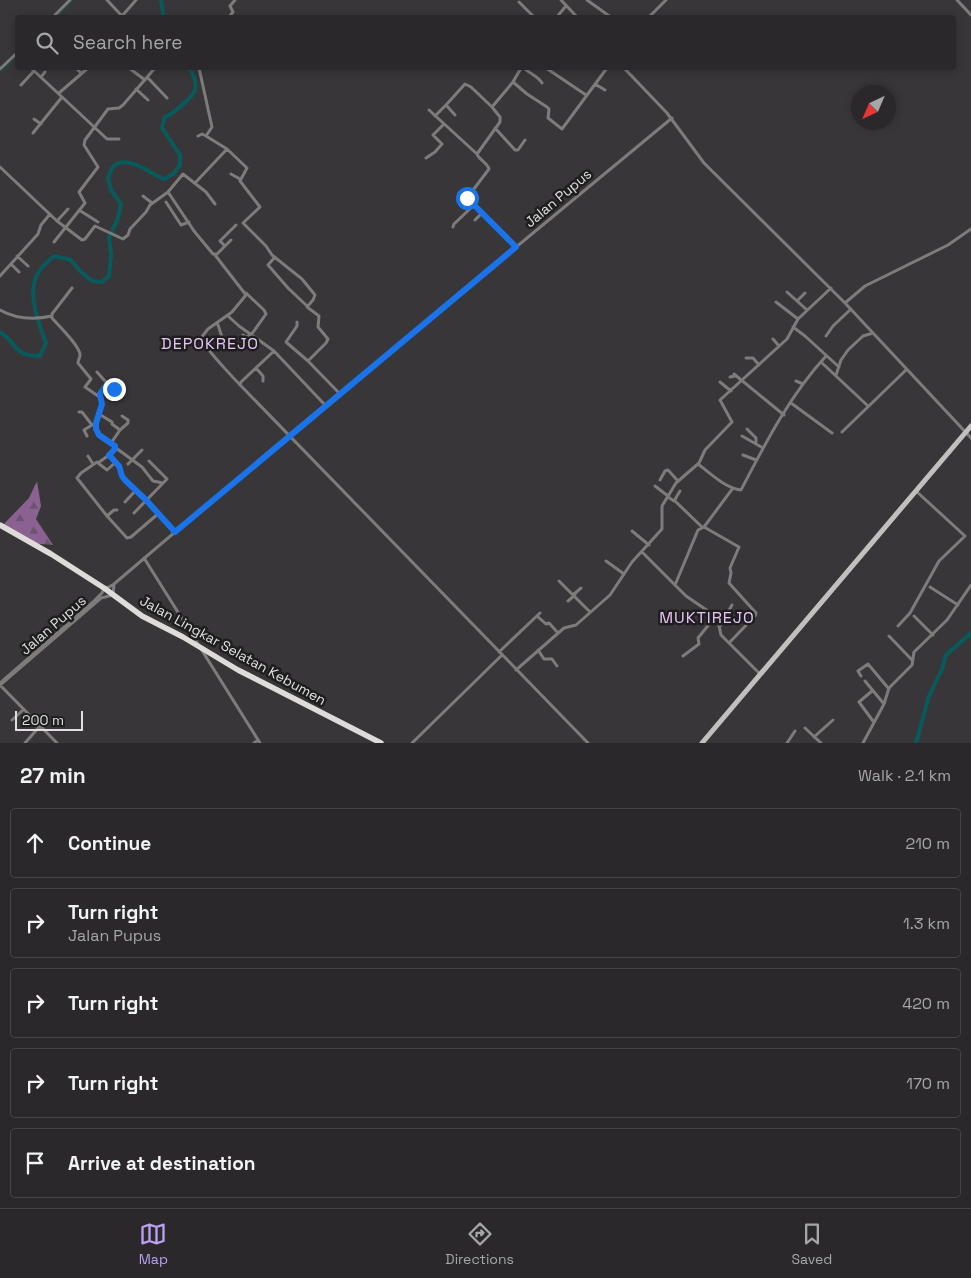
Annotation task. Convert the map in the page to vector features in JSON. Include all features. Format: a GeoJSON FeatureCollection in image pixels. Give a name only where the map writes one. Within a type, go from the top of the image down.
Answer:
{"type":"FeatureCollection","features":[{"type":"Feature","properties":{"kind":"highway","name":"Jalan Lingkar Selatan Kebumen"},"geometry":{"type":"LineString","coordinates":[[0,525],[51,554],[104,588],[142,616],[238,670],[381,743]]}},
{"type":"Feature","properties":{"kind":"main road"},"geometry":{"type":"LineString","coordinates":[[702,743],[971,426]]}},
{"type":"Feature","properties":{"kind":"street"},"geometry":{"type":"LineString","coordinates":[[55,15],[70,0]]}},
{"type":"Feature","properties":{"kind":"street"},"geometry":{"type":"LineString","coordinates":[[107,0],[120,15]]}},
{"type":"Feature","properties":{"kind":"street"},"geometry":{"type":"LineString","coordinates":[[124,15],[136,0]]}},
{"type":"Feature","properties":{"kind":"street"},"geometry":{"type":"LineString","coordinates":[[230,15],[233,12],[230,6],[235,0]]}},
{"type":"Feature","properties":{"kind":"street"},"geometry":{"type":"LineString","coordinates":[[587,0],[608,15]]}},
{"type":"Feature","properties":{"kind":"street"},"geometry":{"type":"LineString","coordinates":[[651,15],[664,0]]}},
{"type":"Feature","properties":{"kind":"street"},"geometry":{"type":"LineString","coordinates":[[957,0],[971,15]]}},
{"type":"Feature","properties":{"kind":"street"},"geometry":{"type":"LineString","coordinates":[[518,2],[531,14]]}},
{"type":"Feature","properties":{"kind":"street"},"geometry":{"type":"LineString","coordinates":[[558,15],[564,2],[575,15]]}},
{"type":"Feature","properties":{"kind":"street"},"geometry":{"type":"LineString","coordinates":[[0,69],[15,55]]}},
{"type":"Feature","properties":{"kind":"street"},"geometry":{"type":"LineString","coordinates":[[21,85],[32,70]]}},
{"type":"Feature","properties":{"kind":"street"},"geometry":{"type":"LineString","coordinates":[[34,70],[107,139],[119,139]]}},
{"type":"Feature","properties":{"kind":"street"},"geometry":{"type":"LineString","coordinates":[[78,70],[81,73]]}},
{"type":"Feature","properties":{"kind":"street"},"geometry":{"type":"LineString","coordinates":[[33,133],[61,95],[85,70]]}},
{"type":"Feature","properties":{"kind":"street"},"geometry":{"type":"LineString","coordinates":[[132,70],[146,78],[167,98]]}},
{"type":"Feature","properties":{"kind":"street"},"geometry":{"type":"LineString","coordinates":[[54,242],[86,202],[79,192],[98,167],[84,145],[108,108],[121,107],[153,70]]}},
{"type":"Feature","properties":{"kind":"street"},"geometry":{"type":"LineString","coordinates":[[200,70],[212,128],[206,136]]}},
{"type":"Feature","properties":{"kind":"street"},"geometry":{"type":"LineString","coordinates":[[492,108],[522,70]]}},
{"type":"Feature","properties":{"kind":"street"},"geometry":{"type":"LineString","coordinates":[[525,70],[538,78],[542,84]]}},
{"type":"Feature","properties":{"kind":"street"},"geometry":{"type":"LineString","coordinates":[[549,70],[586,95]]}},
{"type":"Feature","properties":{"kind":"street"},"geometry":{"type":"LineString","coordinates":[[513,82],[547,107],[549,109],[548,118],[559,128],[563,128],[606,70]]}},
{"type":"Feature","properties":{"kind":"street"},"geometry":{"type":"LineString","coordinates":[[626,70],[672,118],[704,163],[831,288],[971,438]]}},
{"type":"Feature","properties":{"kind":"street"},"geometry":{"type":"LineString","coordinates":[[41,77],[45,72]]}},
{"type":"Feature","properties":{"kind":"street"},"geometry":{"type":"LineString","coordinates":[[435,116],[465,84],[470,87],[500,117],[500,122],[477,154]]}},
{"type":"Feature","properties":{"kind":"street"},"geometry":{"type":"LineString","coordinates":[[595,84],[604,90]]}},
{"type":"Feature","properties":{"kind":"street"},"geometry":{"type":"LineString","coordinates":[[136,89],[148,100]]}},
{"type":"Feature","properties":{"kind":"street"},"geometry":{"type":"LineString","coordinates":[[446,104],[455,115]]}},
{"type":"Feature","properties":{"kind":"street"},"geometry":{"type":"LineString","coordinates":[[429,110],[488,166],[489,169],[467,198]]}},
{"type":"Feature","properties":{"kind":"street","name":"Jalan Pupus"},"geometry":{"type":"LineString","coordinates":[[0,685],[92,603],[102,593],[104,588],[109,588],[114,584],[289,435],[672,118]]}},
{"type":"Feature","properties":{"kind":"street"},"geometry":{"type":"LineString","coordinates":[[34,119],[41,124]]}},
{"type":"Feature","properties":{"kind":"street"},"geometry":{"type":"LineString","coordinates":[[426,158],[442,144],[433,135],[444,124]]}},
{"type":"Feature","properties":{"kind":"street"},"geometry":{"type":"LineString","coordinates":[[495,128],[515,150],[518,150],[525,140]]}},
{"type":"Feature","properties":{"kind":"street"},"geometry":{"type":"LineString","coordinates":[[198,136],[202,134],[227,149],[247,168],[240,179]]}},
{"type":"Feature","properties":{"kind":"street"},"geometry":{"type":"LineString","coordinates":[[195,183],[227,149]]}},
{"type":"Feature","properties":{"kind":"street"},"geometry":{"type":"LineString","coordinates":[[0,167],[57,221],[82,240],[94,226],[113,236],[126,238],[131,228],[153,202],[168,192],[183,174],[206,192],[215,204]]}},
{"type":"Feature","properties":{"kind":"street"},"geometry":{"type":"LineString","coordinates":[[231,174],[240,179],[260,207],[243,223],[275,257],[302,279],[315,294],[308,306]]}},
{"type":"Feature","properties":{"kind":"street"},"geometry":{"type":"LineString","coordinates":[[168,192],[204,245],[215,255],[245,293],[264,310],[266,314],[251,335],[246,337],[243,335]]}},
{"type":"Feature","properties":{"kind":"street"},"geometry":{"type":"LineString","coordinates":[[461,193],[516,247]]}},
{"type":"Feature","properties":{"kind":"street"},"geometry":{"type":"LineString","coordinates":[[143,196],[153,202]]}},
{"type":"Feature","properties":{"kind":"street"},"geometry":{"type":"LineString","coordinates":[[166,202],[181,226],[189,222]]}},
{"type":"Feature","properties":{"kind":"street"},"geometry":{"type":"LineString","coordinates":[[453,227],[474,205]]}},
{"type":"Feature","properties":{"kind":"street"},"geometry":{"type":"LineString","coordinates":[[57,221],[68,209]]}},
{"type":"Feature","properties":{"kind":"street"},"geometry":{"type":"LineString","coordinates":[[79,210],[98,222]]}},
{"type":"Feature","properties":{"kind":"street"},"geometry":{"type":"LineString","coordinates":[[475,220],[482,213]]}},
{"type":"Feature","properties":{"kind":"street"},"geometry":{"type":"LineString","coordinates":[[0,276],[38,234],[41,225],[50,214]]}},
{"type":"Feature","properties":{"kind":"street"},"geometry":{"type":"LineString","coordinates":[[225,246],[220,241],[236,225]]}},
{"type":"Feature","properties":{"kind":"street"},"geometry":{"type":"LineString","coordinates":[[845,303],[865,286],[948,245],[971,229]]}},
{"type":"Feature","properties":{"kind":"street"},"geometry":{"type":"LineString","coordinates":[[215,255],[231,240]]}},
{"type":"Feature","properties":{"kind":"street"},"geometry":{"type":"LineString","coordinates":[[17,256],[28,266]]}},
{"type":"Feature","properties":{"kind":"street"},"geometry":{"type":"LineString","coordinates":[[275,257],[268,264],[269,267],[288,288],[319,316],[318,327],[328,338],[326,343],[308,361]]}},
{"type":"Feature","properties":{"kind":"street"},"geometry":{"type":"LineString","coordinates":[[10,264],[19,272]]}},
{"type":"Feature","properties":{"kind":"street"},"geometry":{"type":"LineString","coordinates":[[0,310],[14,316],[34,319],[52,316],[72,288]]}},
{"type":"Feature","properties":{"kind":"street"},"geometry":{"type":"LineString","coordinates":[[516,670],[565,627],[576,625],[615,589],[624,574],[663,527],[662,507],[678,481],[698,464],[705,450],[732,422],[720,402],[789,336],[798,319],[831,288]]}},
{"type":"Feature","properties":{"kind":"street"},"geometry":{"type":"LineString","coordinates":[[787,292],[806,310]]}},
{"type":"Feature","properties":{"kind":"street"},"geometry":{"type":"LineString","coordinates":[[245,293],[246,295],[228,316],[206,330],[201,341],[240,385],[588,743]]}},
{"type":"Feature","properties":{"kind":"street"},"geometry":{"type":"LineString","coordinates":[[797,301],[805,293]]}},
{"type":"Feature","properties":{"kind":"street"},"geometry":{"type":"LineString","coordinates":[[776,302],[798,319]]}},
{"type":"Feature","properties":{"kind":"street"},"geometry":{"type":"LineString","coordinates":[[826,336],[851,309]]}},
{"type":"Feature","properties":{"kind":"street"},"geometry":{"type":"LineString","coordinates":[[52,316],[79,352],[78,363],[91,379],[85,387],[101,398]]}},
{"type":"Feature","properties":{"kind":"street"},"geometry":{"type":"LineString","coordinates":[[228,316],[274,351],[325,405]]}},
{"type":"Feature","properties":{"kind":"street"},"geometry":{"type":"LineString","coordinates":[[297,322],[297,326],[286,342],[308,361],[340,394]]}},
{"type":"Feature","properties":{"kind":"street"},"geometry":{"type":"LineString","coordinates":[[216,323],[222,337]]}},
{"type":"Feature","properties":{"kind":"street"},"geometry":{"type":"LineString","coordinates":[[793,327],[839,367]]}},
{"type":"Feature","properties":{"kind":"street"},"geometry":{"type":"LineString","coordinates":[[836,376],[841,360],[852,346],[863,336],[873,333]]}},
{"type":"Feature","properties":{"kind":"street"},"geometry":{"type":"LineString","coordinates":[[773,339],[779,346]]}},
{"type":"Feature","properties":{"kind":"street"},"geometry":{"type":"LineString","coordinates":[[240,385],[240,382],[274,351]]}},
{"type":"Feature","properties":{"kind":"street"},"geometry":{"type":"LineString","coordinates":[[698,464],[733,488],[741,490],[763,448],[803,384],[826,356]]}},
{"type":"Feature","properties":{"kind":"street"},"geometry":{"type":"LineString","coordinates":[[746,358],[753,358],[759,365]]}},
{"type":"Feature","properties":{"kind":"street"},"geometry":{"type":"LineString","coordinates":[[821,362],[868,406]]}},
{"type":"Feature","properties":{"kind":"street"},"geometry":{"type":"LineString","coordinates":[[256,368],[263,375],[263,381]]}},
{"type":"Feature","properties":{"kind":"street"},"geometry":{"type":"LineString","coordinates":[[842,432],[906,370]]}},
{"type":"Feature","properties":{"kind":"street"},"geometry":{"type":"LineString","coordinates":[[97,372],[107,384],[119,393]]}},
{"type":"Feature","properties":{"kind":"street"},"geometry":{"type":"LineString","coordinates":[[730,377],[734,375],[784,415]]}},
{"type":"Feature","properties":{"kind":"street"},"geometry":{"type":"LineString","coordinates":[[796,381],[803,384]]}},
{"type":"Feature","properties":{"kind":"street"},"geometry":{"type":"LineString","coordinates":[[720,382],[731,391]]}},
{"type":"Feature","properties":{"kind":"street"},"geometry":{"type":"LineString","coordinates":[[87,436],[84,430],[94,425],[99,414],[100,394],[107,384]]}},
{"type":"Feature","properties":{"kind":"street"},"geometry":{"type":"LineString","coordinates":[[791,403],[832,433]]}},
{"type":"Feature","properties":{"kind":"street"},"geometry":{"type":"LineString","coordinates":[[79,412],[82,412],[94,425],[99,435],[111,442],[130,462],[142,467],[153,481],[163,483]]}},
{"type":"Feature","properties":{"kind":"street"},"geometry":{"type":"LineString","coordinates":[[99,414],[112,422],[120,430]]}},
{"type":"Feature","properties":{"kind":"street"},"geometry":{"type":"LineString","coordinates":[[111,442],[128,422],[122,416]]}},
{"type":"Feature","properties":{"kind":"street"},"geometry":{"type":"LineString","coordinates":[[747,430],[756,438],[756,443]]}},
{"type":"Feature","properties":{"kind":"street"},"geometry":{"type":"LineString","coordinates":[[742,436],[763,448]]}},
{"type":"Feature","properties":{"kind":"street"},"geometry":{"type":"LineString","coordinates":[[116,448],[77,478],[107,516],[128,538],[159,513]]}},
{"type":"Feature","properties":{"kind":"street"},"geometry":{"type":"LineString","coordinates":[[130,462],[142,450]]}},
{"type":"Feature","properties":{"kind":"street"},"geometry":{"type":"LineString","coordinates":[[109,455],[120,468],[123,477],[175,532]]}},
{"type":"Feature","properties":{"kind":"street"},"geometry":{"type":"LineString","coordinates":[[743,455],[756,460]]}},
{"type":"Feature","properties":{"kind":"street"},"geometry":{"type":"LineString","coordinates":[[88,456],[107,470],[116,462]]}},
{"type":"Feature","properties":{"kind":"street"},"geometry":{"type":"LineString","coordinates":[[134,512],[167,478],[149,461]]}},
{"type":"Feature","properties":{"kind":"street"},"geometry":{"type":"LineString","coordinates":[[660,480],[665,471],[668,470],[678,481]]}},
{"type":"Feature","properties":{"kind":"street"},"geometry":{"type":"LineString","coordinates":[[655,486],[704,527],[739,547],[730,568],[729,583],[756,613],[729,643]]}},
{"type":"Feature","properties":{"kind":"street"},"geometry":{"type":"LineString","coordinates":[[675,585],[698,530],[704,527],[733,488]]}},
{"type":"Feature","properties":{"kind":"street"},"geometry":{"type":"LineString","coordinates":[[125,502],[136,490]]}},
{"type":"Feature","properties":{"kind":"street"},"geometry":{"type":"LineString","coordinates":[[675,501],[680,491]]}},
{"type":"Feature","properties":{"kind":"street"},"geometry":{"type":"LineString","coordinates":[[898,626],[910,613],[939,561],[965,536],[916,491]]}},
{"type":"Feature","properties":{"kind":"street"},"geometry":{"type":"LineString","coordinates":[[107,516],[114,510],[117,510]]}},
{"type":"Feature","properties":{"kind":"street"},"geometry":{"type":"LineString","coordinates":[[632,531],[649,545]]}},
{"type":"Feature","properties":{"kind":"street"},"geometry":{"type":"LineString","coordinates":[[642,552],[686,596],[715,617],[719,622],[721,635],[760,674]]}},
{"type":"Feature","properties":{"kind":"street"},"geometry":{"type":"LineString","coordinates":[[144,558],[259,742],[254,743]]}},
{"type":"Feature","properties":{"kind":"street"},"geometry":{"type":"LineString","coordinates":[[606,561],[624,574]]}},
{"type":"Feature","properties":{"kind":"street"},"geometry":{"type":"LineString","coordinates":[[559,581],[590,612]]}},
{"type":"Feature","properties":{"kind":"street"},"geometry":{"type":"LineString","coordinates":[[113,595],[114,584]]}},
{"type":"Feature","properties":{"kind":"street"},"geometry":{"type":"LineString","coordinates":[[863,743],[873,721],[884,704],[889,689],[912,665],[914,652],[946,620],[971,585]]}},
{"type":"Feature","properties":{"kind":"street"},"geometry":{"type":"LineString","coordinates":[[930,587],[958,605]]}},
{"type":"Feature","properties":{"kind":"street"},"geometry":{"type":"LineString","coordinates":[[568,601],[582,588]]}},
{"type":"Feature","properties":{"kind":"street","name":"Jalan Pupus"},"geometry":{"type":"LineString","coordinates":[[0,685],[101,598],[113,595]]}},
{"type":"Feature","properties":{"kind":"street"},"geometry":{"type":"LineString","coordinates":[[720,626],[732,605]]}},
{"type":"Feature","properties":{"kind":"street"},"geometry":{"type":"LineString","coordinates":[[412,743],[539,615],[546,624],[549,623],[558,633]]}},
{"type":"Feature","properties":{"kind":"street"},"geometry":{"type":"LineString","coordinates":[[914,616],[933,635]]}},
{"type":"Feature","properties":{"kind":"street"},"geometry":{"type":"LineString","coordinates":[[683,656],[698,644],[698,638],[715,617]]}},
{"type":"Feature","properties":{"kind":"street"},"geometry":{"type":"LineString","coordinates":[[889,636],[912,660]]}},
{"type":"Feature","properties":{"kind":"street"},"geometry":{"type":"LineString","coordinates":[[538,650],[544,659],[552,659],[557,666]]}},
{"type":"Feature","properties":{"kind":"street"},"geometry":{"type":"LineString","coordinates":[[860,676],[858,672],[866,664],[872,668],[889,689]]}},
{"type":"Feature","properties":{"kind":"street"},"geometry":{"type":"LineString","coordinates":[[865,681],[884,704]]}},
{"type":"Feature","properties":{"kind":"street"},"geometry":{"type":"LineString","coordinates":[[0,685],[57,743]]}},
{"type":"Feature","properties":{"kind":"street"},"geometry":{"type":"LineString","coordinates":[[872,691],[859,702],[873,721]]}},
{"type":"Feature","properties":{"kind":"street"},"geometry":{"type":"LineString","coordinates":[[12,720],[23,710]]}},
{"type":"Feature","properties":{"kind":"street"},"geometry":{"type":"LineString","coordinates":[[814,737],[833,720]]}},
{"type":"Feature","properties":{"kind":"street"},"geometry":{"type":"LineString","coordinates":[[25,743],[40,726]]}},
{"type":"Feature","properties":{"kind":"street"},"geometry":{"type":"LineString","coordinates":[[805,728],[821,743]]}},
{"type":"Feature","properties":{"kind":"street"},"geometry":{"type":"LineString","coordinates":[[787,743],[795,731]]}},
{"type":"Feature","properties":{"kind":"green space"},"geometry":{"type":"Polygon","coordinates":[[[37,481],[41,506],[36,519],[53,545],[29,543],[1,527],[29,498],[37,481]]]}},
{"type":"Feature","properties":{"kind":"waterway"},"geometry":{"type":"LineString","coordinates":[[59,15],[73,0]]}},
{"type":"Feature","properties":{"kind":"waterway"},"geometry":{"type":"LineString","coordinates":[[161,0],[164,15]]}},
{"type":"Feature","properties":{"kind":"waterway"},"geometry":{"type":"LineString","coordinates":[[0,73],[15,59]]}},
{"type":"Feature","properties":{"kind":"waterway"},"geometry":{"type":"LineString","coordinates":[[0,332],[20,352],[31,356],[40,356],[46,343],[35,310],[34,285],[39,271],[54,256],[71,260],[92,281],[102,282],[109,276],[111,255],[109,237],[117,221],[121,204],[111,190],[109,174],[118,163],[125,162],[138,166],[164,179],[173,174],[180,165],[180,155],[162,128],[165,117],[182,105],[195,90],[194,79],[190,70]]}},
{"type":"Feature","properties":{"kind":"waterway"},"geometry":{"type":"LineString","coordinates":[[916,743],[929,696],[942,669],[946,655],[971,633]]}},
{"type":"Feature","properties":{"kind":"district","name":"DEPOKREJO"},"geometry":{"type":"Point","coordinates":[210,343]}},
{"type":"Feature","properties":{"kind":"district","name":"MUKTIREJO"},"geometry":{"type":"Point","coordinates":[707,617]}},
{"type":"Feature","properties":{"kind":"route"},"geometry":{"type":"LineString","coordinates":[[114,389],[107,384],[100,394],[102,404],[96,429],[99,435],[115,446],[116,448],[109,455],[120,468],[122,476],[175,532],[516,247],[467,198]]}}]}
